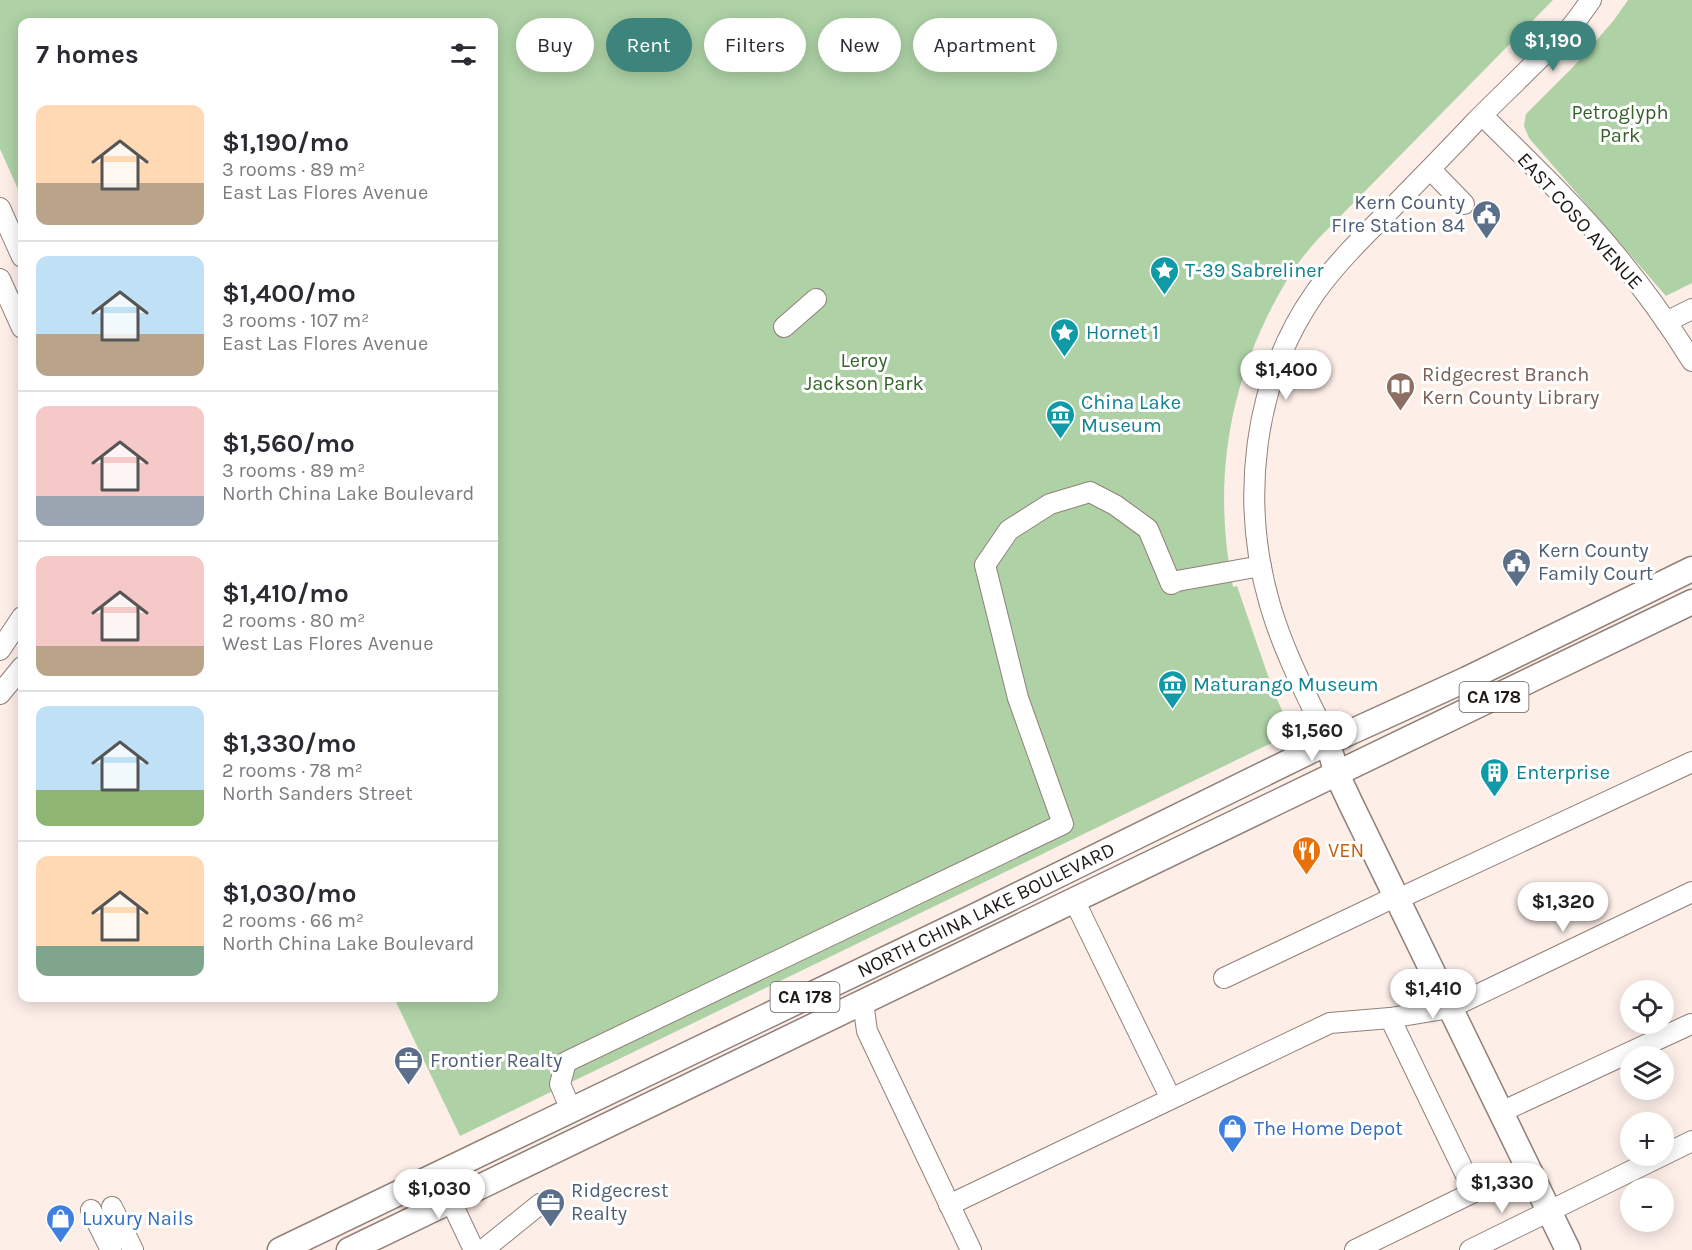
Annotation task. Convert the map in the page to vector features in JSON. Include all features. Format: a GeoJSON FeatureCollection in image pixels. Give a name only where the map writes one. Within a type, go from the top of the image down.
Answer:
{"type":"FeatureCollection","features":[{"type":"Feature","properties":{"kind":"main road","name":"NORTH CHINA LAKE BOULEVARD"},"geometry":{"type":"LineString","coordinates":[[280,1250],[977,915],[1329,742],[1692,569]]}},
{"type":"Feature","properties":{"kind":"main road","name":"NORTH CHINA LAKE BOULEVARD"},"geometry":{"type":"LineString","coordinates":[[349,1250],[1692,602]]}},
{"type":"Feature","properties":{"kind":"main road"},"geometry":{"type":"LineString","coordinates":[[1329,742],[1336,772],[1568,1250]]}},
{"type":"Feature","properties":{"kind":"main road"},"geometry":{"type":"LineString","coordinates":[[863,1002],[860,992],[866,983],[946,946],[977,915]]}},
{"type":"Feature","properties":{"kind":"street"},"geometry":{"type":"LineString","coordinates":[[1329,742],[1282,638],[1271,608],[1261,566],[1255,519],[1256,448],[1267,397],[1280,359],[1314,295],[1351,249],[1566,33],[1591,0]]}},
{"type":"Feature","properties":{"kind":"street","name":"EAST COSO AVENUE"},"geometry":{"type":"LineString","coordinates":[[1482,115],[1580,214],[1614,253],[1666,321],[1692,362]]}},
{"type":"Feature","properties":{"kind":"street"},"geometry":{"type":"LineString","coordinates":[[1430,169],[1464,204]]}},
{"type":"Feature","properties":{"kind":"street"},"geometry":{"type":"LineString","coordinates":[[0,208],[18,248]]}},
{"type":"Feature","properties":{"kind":"street"},"geometry":{"type":"LineString","coordinates":[[0,279],[18,319]]}},
{"type":"Feature","properties":{"kind":"street"},"geometry":{"type":"LineString","coordinates":[[783,327],[816,298]]}},
{"type":"Feature","properties":{"kind":"street"},"geometry":{"type":"LineString","coordinates":[[1666,321],[1692,309]]}},
{"type":"Feature","properties":{"kind":"street"},"geometry":{"type":"LineString","coordinates":[[571,1110],[560,1084],[566,1062],[1063,824],[1018,698],[986,565],[1009,530],[1050,504],[1090,492],[1115,505],[1148,529],[1172,584],[1177,581],[1261,566]]}},
{"type":"Feature","properties":{"kind":"street"},"geometry":{"type":"LineString","coordinates":[[0,650],[18,623]]}},
{"type":"Feature","properties":{"kind":"street"},"geometry":{"type":"LineString","coordinates":[[0,694],[18,672]]}},
{"type":"Feature","properties":{"kind":"street"},"geometry":{"type":"LineString","coordinates":[[1224,978],[1390,899],[1398,899],[1692,762]]}},
{"type":"Feature","properties":{"kind":"street"},"geometry":{"type":"LineString","coordinates":[[949,1205],[1330,1023],[1450,1008],[1692,892]]}},
{"type":"Feature","properties":{"kind":"street"},"geometry":{"type":"LineString","coordinates":[[1074,900],[1172,1099]]}},
{"type":"Feature","properties":{"kind":"street"},"geometry":{"type":"LineString","coordinates":[[863,1002],[867,1032],[971,1250]]}},
{"type":"Feature","properties":{"kind":"street"},"geometry":{"type":"LineString","coordinates":[[1355,1250],[1474,1192],[1390,1017]]}},
{"type":"Feature","properties":{"kind":"street"},"geometry":{"type":"LineString","coordinates":[[1502,1112],[1691,1024]]}},
{"type":"Feature","properties":{"kind":"street"},"geometry":{"type":"LineString","coordinates":[[1470,1250],[1692,1142]]}},
{"type":"Feature","properties":{"kind":"street"},"geometry":{"type":"LineString","coordinates":[[438,1174],[474,1250]]}},
{"type":"Feature","properties":{"kind":"street"},"geometry":{"type":"LineString","coordinates":[[483,1250],[540,1204]]}},
{"type":"Feature","properties":{"kind":"street"},"geometry":{"type":"LineString","coordinates":[[112,1207],[133,1250]]}},
{"type":"Feature","properties":{"kind":"street"},"geometry":{"type":"LineString","coordinates":[[92,1210],[111,1250]]}},
{"type":"Feature","properties":{"kind":"green space","name":"Leroy Jackson Park"},"geometry":{"type":"Polygon","coordinates":[[[0,0],[1553,0],[1317,240],[1287,280],[1267,316],[1251,353],[1230,428],[1225,467],[1224,506],[1227,546],[1233,587],[1237,586],[1274,693],[1288,723],[1282,738],[460,1136],[396,1002],[498,1002],[498,18],[18,18],[18,189],[0,149],[0,0]]]}},
{"type":"Feature","properties":{"kind":"green space","name":"Petroglyph Park"},"geometry":{"type":"Polygon","coordinates":[[[1628,0],[1692,0],[1692,283],[1666,296],[1529,138],[1524,126],[1526,114],[1574,66],[1614,20],[1628,0]]]}},
{"type":"Feature","properties":{"kind":"place","name":"Kern County FIre Station 84"},"geometry":{"type":"Point","coordinates":[1486,240]}},
{"type":"Feature","properties":{"kind":"place","name":"T-39 Sabreliner"},"geometry":{"type":"Point","coordinates":[1164,296]}},
{"type":"Feature","properties":{"kind":"place","name":"Hornet 1"},"geometry":{"type":"Point","coordinates":[1065,358]}},
{"type":"Feature","properties":{"kind":"place","name":"Ridgecrest Branch Kern County Library"},"geometry":{"type":"Point","coordinates":[1401,412]}},
{"type":"Feature","properties":{"kind":"place","name":"China Lake Museum"},"geometry":{"type":"Point","coordinates":[1060,440]}},
{"type":"Feature","properties":{"kind":"place","name":"Kern County Family Court"},"geometry":{"type":"Point","coordinates":[1517,588]}},
{"type":"Feature","properties":{"kind":"place","name":"Maturango Museum"},"geometry":{"type":"Point","coordinates":[1172,710]}},
{"type":"Feature","properties":{"kind":"place","name":"Enterprise"},"geometry":{"type":"Point","coordinates":[1495,798]}},
{"type":"Feature","properties":{"kind":"place","name":"VEN"},"geometry":{"type":"Point","coordinates":[1307,876]}},
{"type":"Feature","properties":{"kind":"place","name":"Frontier Realty"},"geometry":{"type":"Point","coordinates":[409,1086]}},
{"type":"Feature","properties":{"kind":"place","name":"The Home Depot"},"geometry":{"type":"Point","coordinates":[1233,1154]}},
{"type":"Feature","properties":{"kind":"place","name":"Ridgecrest Realty"},"geometry":{"type":"Point","coordinates":[550,1228]}},
{"type":"Feature","properties":{"kind":"place","name":"Luxury Nails"},"geometry":{"type":"Point","coordinates":[61,1244]}}]}
